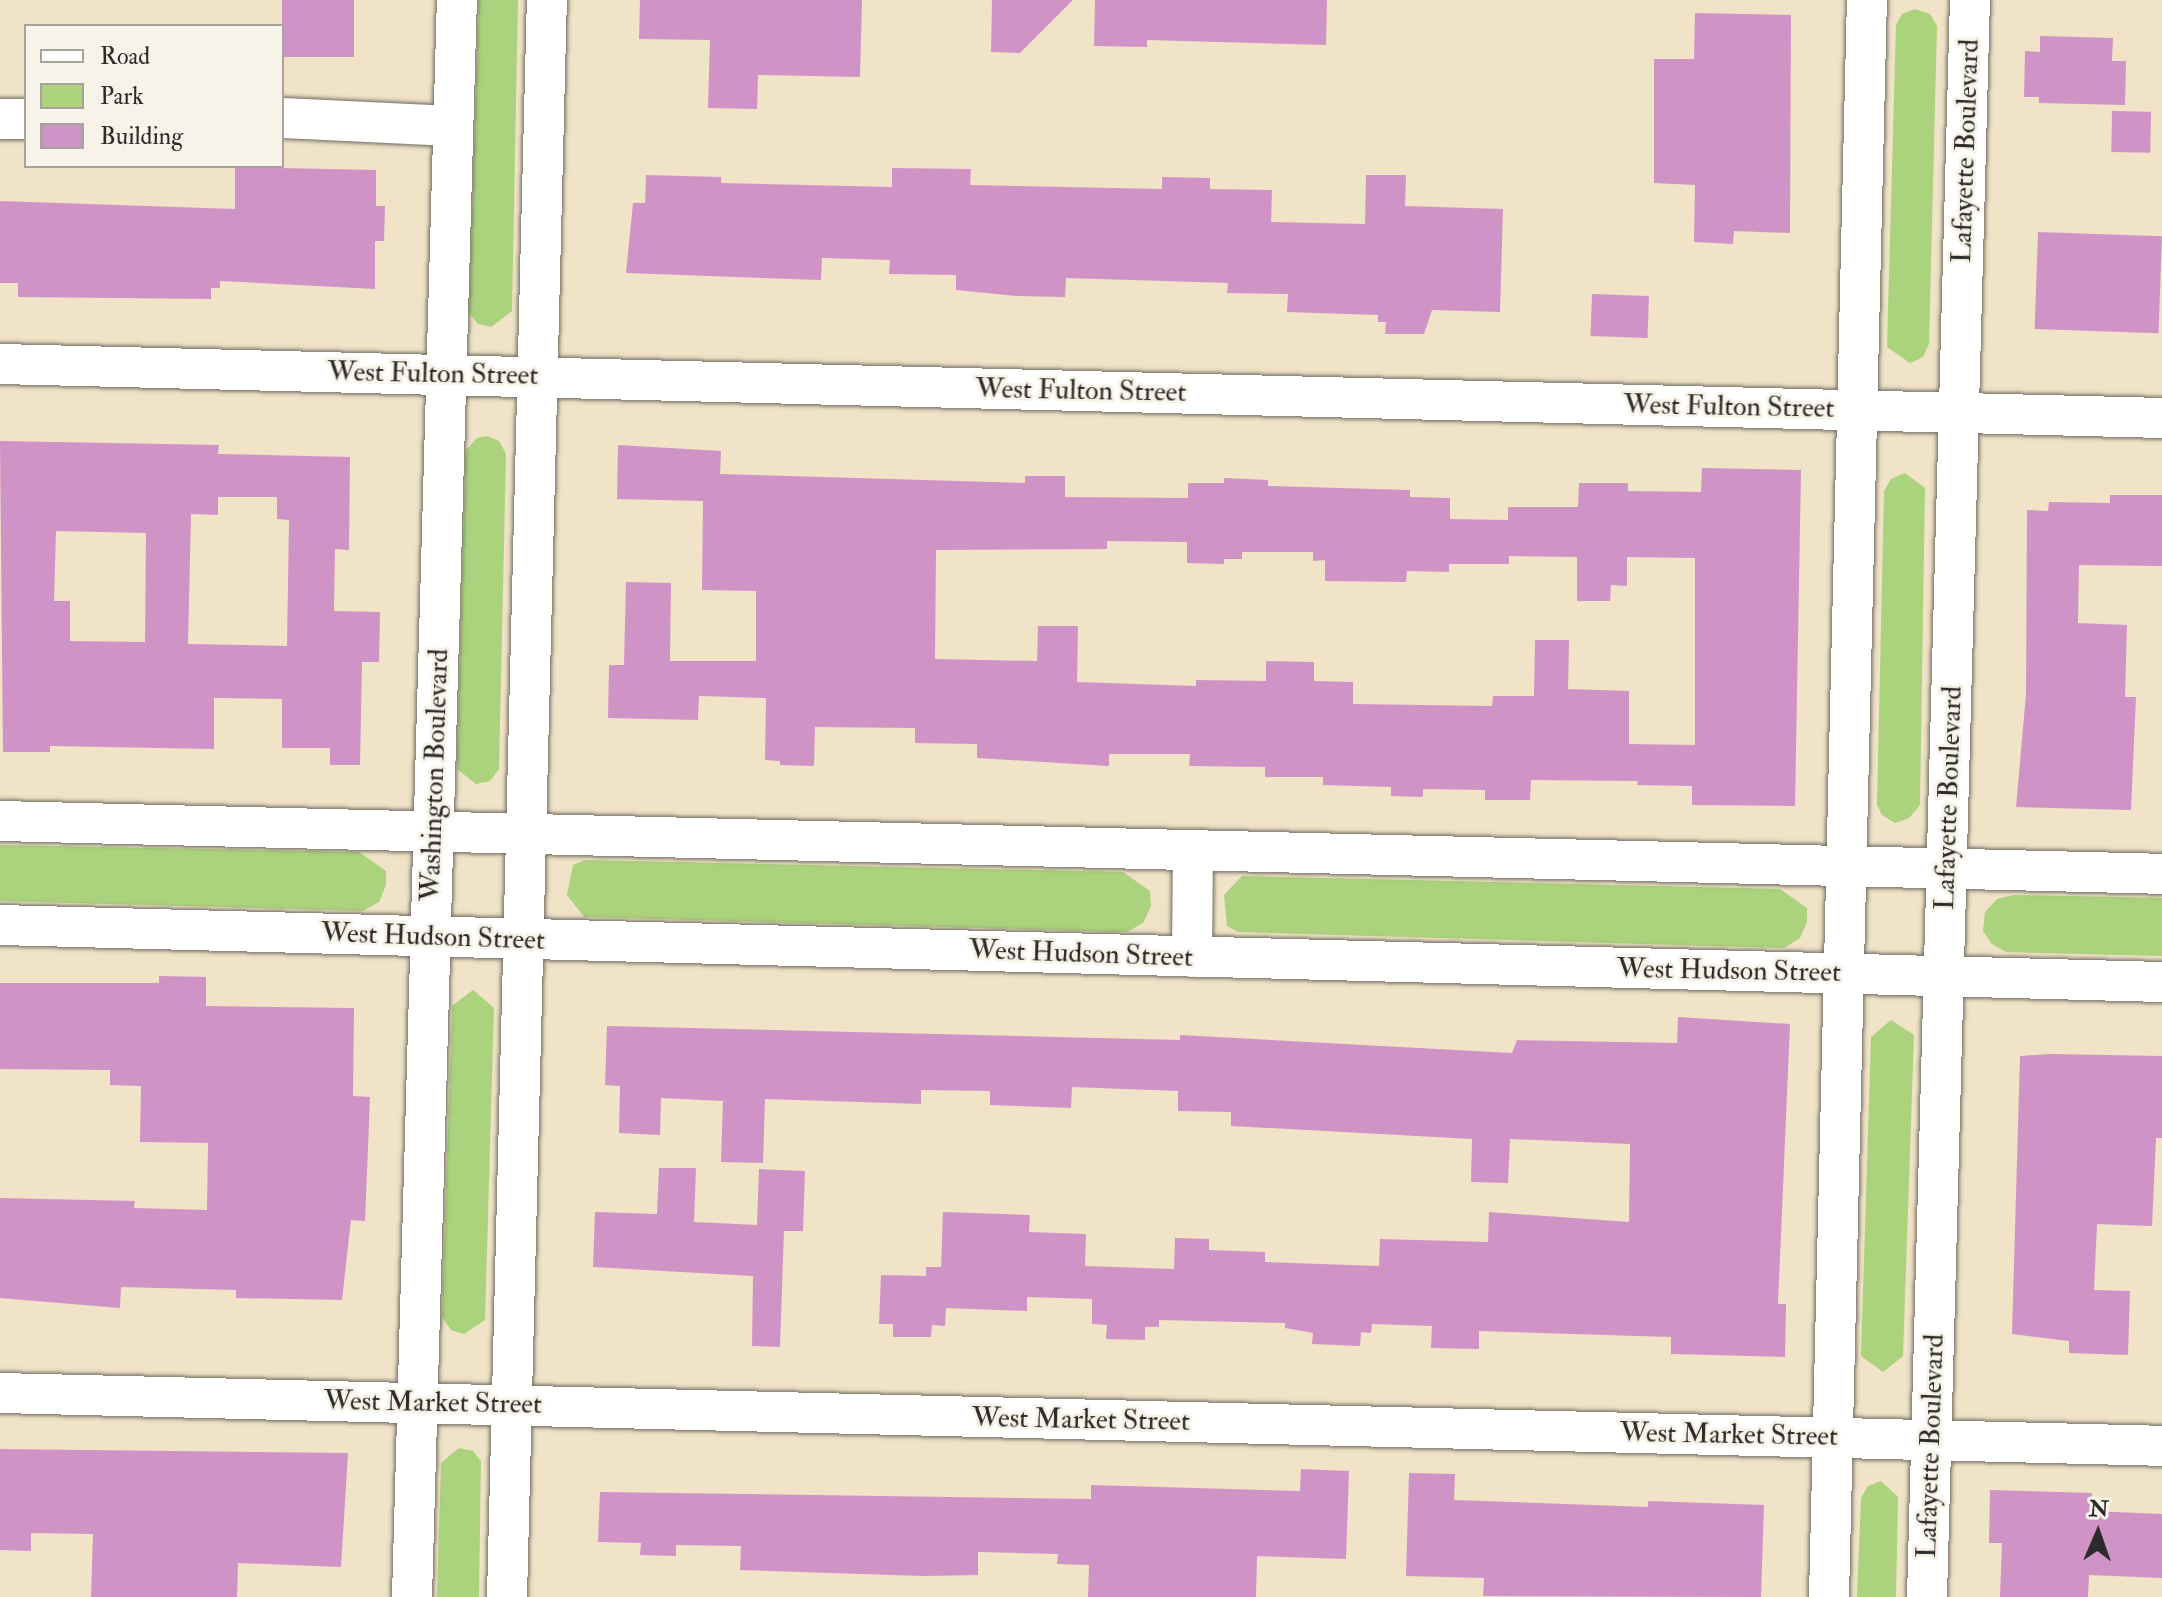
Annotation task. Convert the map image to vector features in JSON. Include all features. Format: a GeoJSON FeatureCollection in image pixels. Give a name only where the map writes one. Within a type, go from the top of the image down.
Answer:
{"type":"FeatureCollection","features":[{"type":"Feature","properties":{"kind":"street","name":"Washington Boulevard"},"geometry":{"type":"LineString","coordinates":[[412,1597],[457,0]]}},
{"type":"Feature","properties":{"kind":"street"},"geometry":{"type":"LineString","coordinates":[[507,1597],[547,0]]}},
{"type":"Feature","properties":{"kind":"street"},"geometry":{"type":"LineString","coordinates":[[1829,1597],[1867,0]]}},
{"type":"Feature","properties":{"kind":"street","name":"Lafayette Boulevard"},"geometry":{"type":"LineString","coordinates":[[1927,1597],[1970,0]]}},
{"type":"Feature","properties":{"kind":"street"},"geometry":{"type":"LineString","coordinates":[[284,118],[453,126]]}},
{"type":"Feature","properties":{"kind":"street"},"geometry":{"type":"LineString","coordinates":[[0,119],[24,119]]}},
{"type":"Feature","properties":{"kind":"street","name":"West Fulton Street"},"geometry":{"type":"LineString","coordinates":[[0,364],[2162,418]]}},
{"type":"Feature","properties":{"kind":"street"},"geometry":{"type":"LineString","coordinates":[[0,821],[2162,874]]}},
{"type":"Feature","properties":{"kind":"street"},"geometry":{"type":"LineString","coordinates":[[1192,957],[1193,851]]}},
{"type":"Feature","properties":{"kind":"street","name":"West Hudson Street"},"geometry":{"type":"LineString","coordinates":[[0,925],[2162,982]]}},
{"type":"Feature","properties":{"kind":"street","name":"West Market Street"},"geometry":{"type":"LineString","coordinates":[[0,1393],[2162,1446]]}},
{"type":"Feature","properties":{"kind":"green space"},"geometry":{"type":"Polygon","coordinates":[[[479,0],[518,0],[512,311],[491,327],[478,324],[469,313],[479,0]]]}},
{"type":"Feature","properties":{"kind":"green space"},"geometry":{"type":"Polygon","coordinates":[[[1915,9],[1930,14],[1937,26],[1929,344],[1923,357],[1910,363],[1887,347],[1896,25],[1902,14],[1915,9]]]}},
{"type":"Feature","properties":{"kind":"green space"},"geometry":{"type":"Polygon","coordinates":[[[487,436],[499,441],[506,454],[499,769],[490,781],[476,784],[457,769],[466,450],[477,438],[487,436]]]}},
{"type":"Feature","properties":{"kind":"green space"},"geometry":{"type":"Polygon","coordinates":[[[1905,473],[1925,488],[1920,805],[1909,818],[1895,823],[1882,815],[1877,805],[1884,491],[1891,479],[1905,473]]]}},
{"type":"Feature","properties":{"kind":"green space"},"geometry":{"type":"Polygon","coordinates":[[[0,845],[359,852],[386,871],[386,885],[379,902],[363,911],[0,901],[0,845]]]}},
{"type":"Feature","properties":{"kind":"green space"},"geometry":{"type":"Polygon","coordinates":[[[585,860],[1123,872],[1150,891],[1151,906],[1143,923],[1127,932],[584,917],[567,895],[573,865],[585,860]]]}},
{"type":"Feature","properties":{"kind":"green space"},"geometry":{"type":"Polygon","coordinates":[[[1242,876],[1780,889],[1807,908],[1807,922],[1800,938],[1784,948],[1238,932],[1227,926],[1224,895],[1242,876]]]}},
{"type":"Feature","properties":{"kind":"green space"},"geometry":{"type":"Polygon","coordinates":[[[2014,895],[2162,898],[2162,956],[2006,952],[1992,944],[1983,931],[1985,912],[1997,899],[2014,895]]]}},
{"type":"Feature","properties":{"kind":"green space"},"geometry":{"type":"Polygon","coordinates":[[[473,990],[494,1008],[485,1320],[464,1334],[451,1330],[442,1317],[452,1006],[473,990]]]}},
{"type":"Feature","properties":{"kind":"green space"},"geometry":{"type":"Polygon","coordinates":[[[1891,1020],[1914,1035],[1903,1356],[1883,1372],[1861,1356],[1871,1037],[1891,1020]]]}},
{"type":"Feature","properties":{"kind":"green space"},"geometry":{"type":"Polygon","coordinates":[[[459,1448],[473,1451],[481,1461],[479,1597],[437,1597],[441,1463],[459,1448]]]}},
{"type":"Feature","properties":{"kind":"green space"},"geometry":{"type":"Polygon","coordinates":[[[1881,1481],[1898,1497],[1896,1597],[1857,1597],[1861,1498],[1868,1486],[1881,1481]]]}},
{"type":"Feature","properties":{"kind":"building"},"geometry":{"type":"Polygon","coordinates":[[[282,0],[354,0],[354,57],[284,57],[282,0]]]}},
{"type":"Feature","properties":{"kind":"building"},"geometry":{"type":"Polygon","coordinates":[[[640,0],[862,0],[860,77],[758,75],[757,109],[708,108],[710,40],[639,39],[640,0]]]}},
{"type":"Feature","properties":{"kind":"building"},"geometry":{"type":"Polygon","coordinates":[[[992,0],[1073,0],[1020,53],[991,52],[992,0]]]}},
{"type":"Feature","properties":{"kind":"building"},"geometry":{"type":"Polygon","coordinates":[[[1095,0],[1327,0],[1326,45],[1147,40],[1147,47],[1094,46],[1095,0]]]}},
{"type":"Feature","properties":{"kind":"building"},"geometry":{"type":"Polygon","coordinates":[[[1695,13],[1791,15],[1790,233],[1734,231],[1733,244],[1694,242],[1695,185],[1654,183],[1654,59],[1694,59],[1695,13]]]}},
{"type":"Feature","properties":{"kind":"building"},"geometry":{"type":"Polygon","coordinates":[[[2040,36],[2113,38],[2112,61],[2126,61],[2125,105],[2039,103],[2039,97],[2024,97],[2025,51],[2040,52],[2040,36]]]}},
{"type":"Feature","properties":{"kind":"building"},"geometry":{"type":"Polygon","coordinates":[[[2112,111],[2151,112],[2150,153],[2111,152],[2112,111]]]}},
{"type":"Feature","properties":{"kind":"building"},"geometry":{"type":"Polygon","coordinates":[[[235,168],[376,170],[376,206],[385,206],[384,241],[375,241],[375,289],[220,281],[220,288],[211,288],[211,299],[18,297],[18,283],[0,283],[0,201],[235,209],[235,168]]]}},
{"type":"Feature","properties":{"kind":"building"},"geometry":{"type":"Polygon","coordinates":[[[892,168],[971,169],[970,185],[1162,189],[1162,177],[1210,178],[1210,189],[1272,190],[1271,222],[1365,224],[1366,175],[1406,175],[1405,206],[1503,209],[1500,312],[1432,310],[1424,334],[1385,334],[1386,322],[1378,322],[1378,315],[1287,312],[1288,294],[1227,293],[1228,283],[1066,278],[1065,297],[1016,296],[956,290],[956,275],[889,274],[890,260],[822,258],[821,280],[626,273],[633,203],[645,203],[646,175],[721,177],[721,183],[892,187],[892,168]]]}},
{"type":"Feature","properties":{"kind":"building"},"geometry":{"type":"Polygon","coordinates":[[[2038,232],[2162,236],[2159,333],[2035,329],[2038,232]]]}},
{"type":"Feature","properties":{"kind":"building"},"geometry":{"type":"Polygon","coordinates":[[[1592,294],[1649,296],[1647,338],[1591,336],[1592,294]]]}},
{"type":"Feature","properties":{"kind":"building"},"geometry":{"type":"Polygon","coordinates":[[[0,441],[219,445],[218,454],[350,457],[349,550],[335,549],[334,611],[380,612],[379,662],[362,662],[360,765],[330,765],[330,748],[282,748],[282,699],[214,698],[214,749],[50,746],[50,752],[3,752],[0,441]],[[218,497],[218,515],[191,514],[188,644],[287,646],[289,520],[277,519],[277,497],[218,497]],[[56,531],[54,601],[70,601],[70,641],[145,642],[146,533],[56,531]]]}},
{"type":"Feature","properties":{"kind":"building"},"geometry":{"type":"Polygon","coordinates":[[[618,445],[721,451],[720,474],[1025,483],[1025,476],[1065,476],[1065,497],[1188,498],[1188,483],[1224,483],[1224,478],[1268,480],[1268,486],[1410,490],[1410,497],[1450,498],[1450,519],[1508,520],[1508,507],[1578,507],[1579,483],[1628,483],[1628,491],[1701,492],[1702,468],[1801,470],[1795,806],[1692,805],[1692,786],[1637,785],[1638,781],[1531,780],[1530,800],[1485,800],[1485,790],[1423,789],[1423,797],[1391,796],[1391,787],[1323,785],[1323,777],[1265,777],[1265,767],[1189,766],[1190,754],[1109,754],[1109,766],[977,758],[977,744],[915,743],[915,728],[815,727],[814,766],[780,765],[780,761],[765,760],[766,698],[699,696],[698,720],[608,718],[609,665],[624,665],[626,582],[671,583],[670,661],[756,661],[756,591],[702,590],[703,501],[617,499],[618,445]],[[1107,541],[1107,549],[936,550],[935,659],[1037,661],[1038,626],[1078,626],[1077,682],[1196,686],[1196,680],[1266,681],[1266,661],[1314,662],[1314,681],[1353,682],[1353,704],[1492,706],[1493,696],[1534,696],[1535,640],[1569,640],[1568,689],[1629,691],[1629,744],[1695,745],[1695,558],[1627,557],[1627,586],[1611,585],[1610,601],[1577,601],[1577,557],[1509,556],[1509,564],[1449,564],[1449,572],[1407,571],[1406,582],[1325,581],[1325,560],[1313,561],[1313,552],[1242,552],[1242,559],[1224,559],[1224,564],[1187,563],[1187,542],[1107,541]]]}},
{"type":"Feature","properties":{"kind":"building"},"geometry":{"type":"Polygon","coordinates":[[[2110,495],[2162,495],[2162,566],[2079,565],[2078,623],[2127,625],[2125,697],[2136,697],[2131,810],[2016,807],[2026,694],[2027,510],[2048,511],[2049,502],[2110,503],[2110,495]]]}},
{"type":"Feature","properties":{"kind":"building"},"geometry":{"type":"Polygon","coordinates":[[[159,976],[206,977],[206,1006],[354,1008],[353,1096],[370,1097],[365,1221],[351,1220],[342,1300],[236,1298],[236,1290],[121,1287],[120,1308],[0,1298],[0,1198],[135,1201],[134,1208],[207,1210],[208,1143],[140,1142],[141,1086],[110,1085],[110,1070],[0,1069],[0,983],[159,983],[159,976]]]}},
{"type":"Feature","properties":{"kind":"building"},"geometry":{"type":"Polygon","coordinates":[[[1678,1017],[1790,1024],[1778,1304],[1786,1304],[1785,1357],[1671,1354],[1671,1337],[1479,1331],[1479,1349],[1431,1348],[1432,1326],[1372,1324],[1371,1333],[1361,1332],[1360,1346],[1312,1344],[1313,1333],[1285,1328],[1285,1323],[1159,1320],[1159,1327],[1145,1327],[1145,1340],[1106,1339],[1107,1325],[1092,1324],[1092,1299],[1027,1297],[1027,1311],[946,1308],[945,1326],[932,1325],[931,1337],[893,1337],[893,1324],[879,1324],[881,1275],[926,1276],[926,1267],[941,1267],[943,1212],[1030,1215],[1029,1232],[1086,1234],[1085,1266],[1174,1269],[1175,1238],[1209,1239],[1209,1250],[1265,1252],[1265,1262],[1379,1266],[1380,1239],[1488,1242],[1489,1212],[1629,1222],[1630,1144],[1510,1139],[1508,1183],[1471,1182],[1472,1139],[1231,1126],[1231,1112],[1178,1111],[1178,1091],[1072,1087],[1071,1108],[990,1105],[990,1091],[921,1090],[921,1104],[765,1099],[763,1163],[721,1162],[723,1101],[661,1098],[660,1135],[619,1133],[620,1086],[605,1085],[607,1026],[1180,1040],[1180,1035],[1512,1053],[1517,1040],[1677,1043],[1678,1017]]]}},
{"type":"Feature","properties":{"kind":"building"},"geometry":{"type":"Polygon","coordinates":[[[2020,1056],[2162,1056],[2162,1138],[2156,1138],[2152,1226],[2097,1224],[2094,1290],[2130,1291],[2128,1355],[2069,1353],[2069,1341],[2012,1334],[2020,1056]]]}},
{"type":"Feature","properties":{"kind":"building"},"geometry":{"type":"Polygon","coordinates":[[[659,1168],[696,1168],[694,1222],[757,1225],[759,1169],[805,1171],[803,1231],[784,1231],[780,1347],[752,1346],[753,1276],[593,1267],[595,1212],[657,1214],[659,1168]]]}},
{"type":"Feature","properties":{"kind":"building"},"geometry":{"type":"Polygon","coordinates":[[[0,1449],[348,1453],[341,1567],[238,1563],[237,1597],[91,1597],[93,1534],[31,1533],[31,1551],[0,1550],[0,1449]]]}},
{"type":"Feature","properties":{"kind":"building"},"geometry":{"type":"Polygon","coordinates":[[[1301,1469],[1349,1471],[1346,1559],[1257,1556],[1256,1597],[1088,1597],[1089,1565],[1057,1564],[1058,1554],[978,1552],[978,1575],[923,1576],[740,1570],[741,1546],[676,1545],[676,1556],[640,1555],[641,1543],[598,1542],[600,1492],[1091,1499],[1091,1485],[1300,1491],[1301,1469]]]}},
{"type":"Feature","properties":{"kind":"building"},"geometry":{"type":"Polygon","coordinates":[[[1409,1473],[1455,1474],[1454,1500],[1648,1507],[1648,1501],[1764,1505],[1761,1597],[1483,1596],[1484,1578],[1406,1576],[1409,1473]]]}},
{"type":"Feature","properties":{"kind":"building"},"geometry":{"type":"Polygon","coordinates":[[[1990,1490],[2092,1493],[2091,1511],[2162,1514],[2162,1578],[2089,1575],[2088,1597],[2000,1597],[2002,1543],[1989,1543],[1990,1490]]]}}]}
